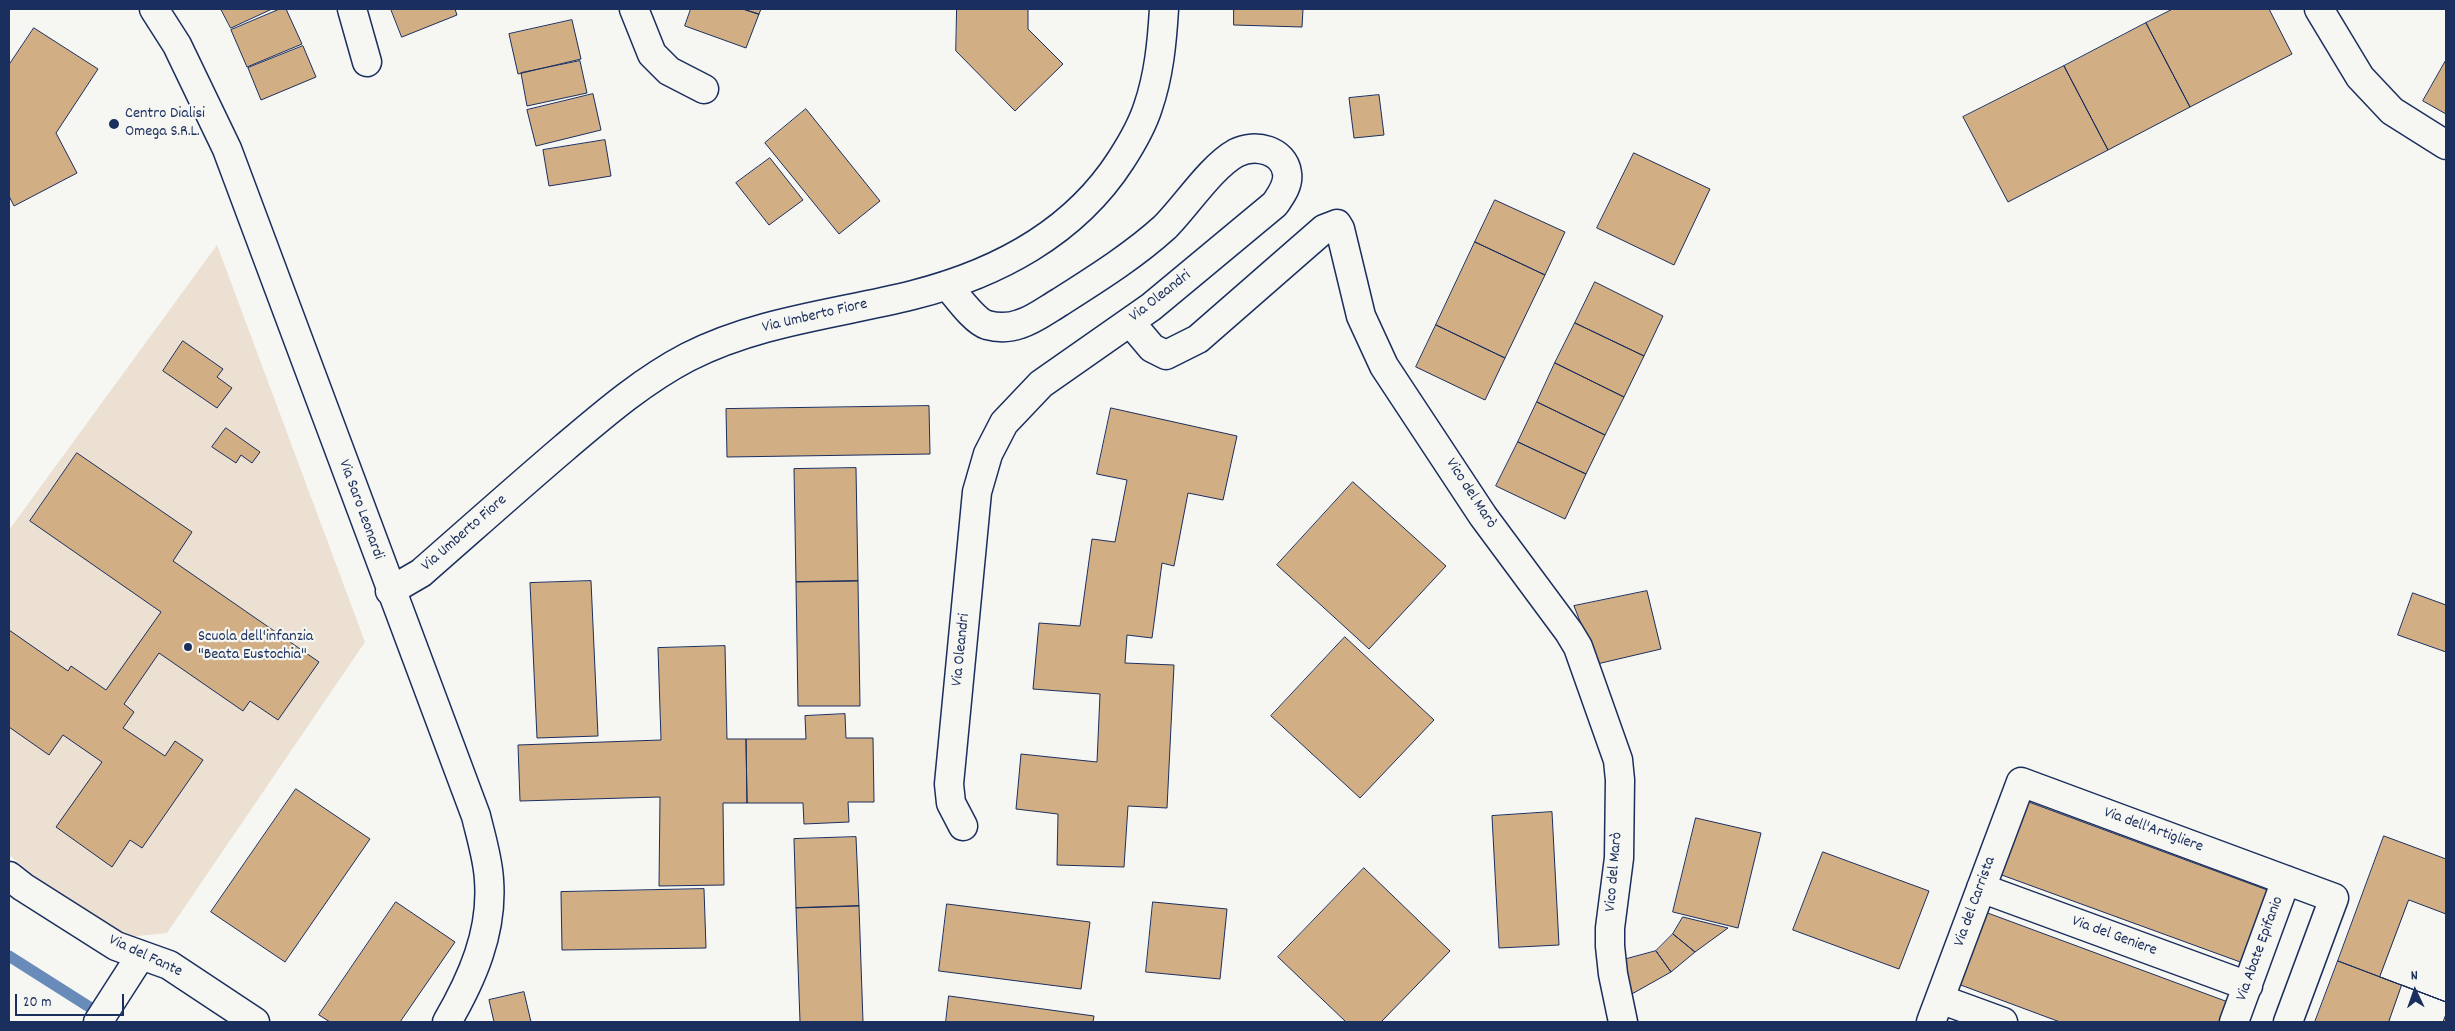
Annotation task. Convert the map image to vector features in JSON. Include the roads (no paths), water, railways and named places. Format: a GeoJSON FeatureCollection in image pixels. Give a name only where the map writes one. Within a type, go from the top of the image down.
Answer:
{"type":"FeatureCollection","features":[{"type":"Feature","properties":{"kind":"street","name":"Via Saro Leonardi"},"geometry":{"type":"LineString","coordinates":[[154,9],[178,46],[227,149],[390,591],[476,816],[490,881],[489,906],[478,959],[447,1022]]}},
{"type":"Feature","properties":{"kind":"street"},"geometry":{"type":"LineString","coordinates":[[352,9],[368,62]]}},
{"type":"Feature","properties":{"kind":"street"},"geometry":{"type":"LineString","coordinates":[[634,9],[652,54],[669,71],[704,89]]}},
{"type":"Feature","properties":{"kind":"street","name":"Via Umberto Fiore"},"geometry":{"type":"LineString","coordinates":[[390,591],[421,573],[607,410],[688,358],[744,334],[779,324],[914,295],[947,285],[1005,262],[1063,226],[1083,207],[1112,173],[1134,140],[1148,108],[1158,71],[1164,9]]}},
{"type":"Feature","properties":{"kind":"street"},"geometry":{"type":"LineString","coordinates":[[2319,9],[2360,77],[2392,111],[2446,145]]}},
{"type":"Feature","properties":{"kind":"street","name":"Via Oleandri"},"geometry":{"type":"LineString","coordinates":[[947,285],[984,324],[1004,328],[1022,324],[1095,280],[1136,250],[1165,226],[1225,162],[1237,152],[1254,148],[1271,151],[1282,159],[1287,174],[1285,189],[1275,204],[1151,307],[1040,384],[1004,423],[988,454],[977,492],[949,784],[951,803],[963,826]]}},
{"type":"Feature","properties":{"kind":"street","name":"Vico del Marò"},"geometry":{"type":"LineString","coordinates":[[1130,322],[1152,348],[1166,355],[1182,349],[1198,339],[1324,229],[1337,224],[1340,229],[1361,316],[1384,366],[1483,516],[1569,632],[1578,647],[1611,736],[1618,760],[1620,780],[1619,858],[1610,928],[1610,946],[1613,974],[1623,1022]]}},
{"type":"Feature","properties":{"kind":"street","name":"Via dell'Artigliere"},"geometry":{"type":"LineString","coordinates":[[2021,782],[2286,880]]}},
{"type":"Feature","properties":{"kind":"street","name":"Via del Carrista"},"geometry":{"type":"LineString","coordinates":[[1936,1011],[2021,782]]}},
{"type":"Feature","properties":{"kind":"street","name":"Via del Fante"},"geometry":{"type":"LineString","coordinates":[[9,876],[23,887],[116,946],[135,964],[169,965],[255,1022]]}},
{"type":"Feature","properties":{"kind":"street","name":"Via Abate Epifanio"},"geometry":{"type":"LineString","coordinates":[[2234,1022],[2286,880],[2334,898],[2288,1022]]}},
{"type":"Feature","properties":{"kind":"street","name":"Via del Geniere"},"geometry":{"type":"LineString","coordinates":[[1981,888],[2248,986]]}},
{"type":"Feature","properties":{"kind":"street"},"geometry":{"type":"LineString","coordinates":[[98,1022],[135,964]]}},
{"type":"Feature","properties":{"kind":"street"},"geometry":{"type":"LineString","coordinates":[[1936,1011],[2003,1022]]}},
{"type":"Feature","properties":{"kind":"waterway"},"geometry":{"type":"LineString","coordinates":[[9,956],[102,1015]]}},
{"type":"Feature","properties":{"kind":"place","name":"Centro Dialisi Omega S.R.L."},"geometry":{"type":"Point","coordinates":[114,124]}},
{"type":"Feature","properties":{"kind":"place","name":"Scuola dell'infanzia \"Beata Eustochia\""},"geometry":{"type":"Point","coordinates":[188,647]}}]}
